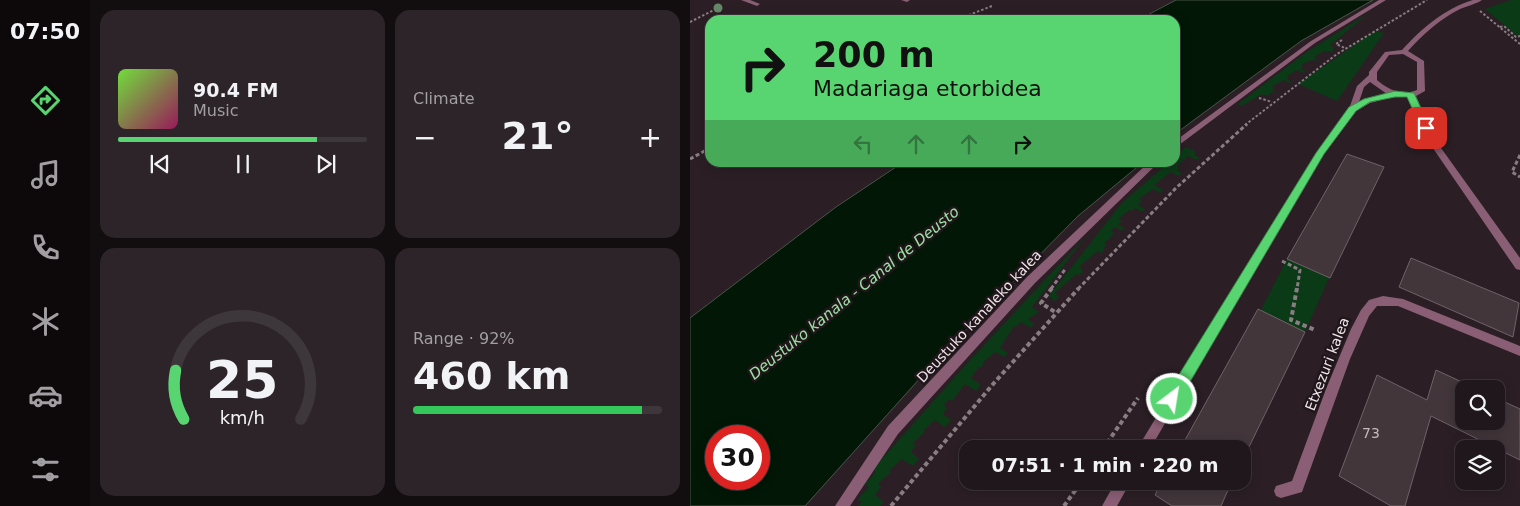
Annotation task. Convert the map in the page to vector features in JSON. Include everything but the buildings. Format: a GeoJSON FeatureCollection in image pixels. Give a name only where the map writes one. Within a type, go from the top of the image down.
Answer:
{"type":"FeatureCollection","features":[{"type":"Feature","properties":{"kind":"street"},"geometry":{"type":"LineString","coordinates":[[744,0],[757,4]]}},
{"type":"Feature","properties":{"kind":"street"},"geometry":{"type":"LineString","coordinates":[[1180,141],[1312,42],[1383,0]]}},
{"type":"Feature","properties":{"kind":"street"},"geometry":{"type":"LineString","coordinates":[[1404,52],[1437,20],[1459,7],[1479,0]]}},
{"type":"Feature","properties":{"kind":"street"},"geometry":{"type":"LineString","coordinates":[[1148,440],[1320,153],[1352,109],[1361,86],[1372,76],[1388,53],[1404,52],[1414,57],[1421,64],[1421,91],[1411,94],[1395,94],[1367,101],[1352,109]]}},
{"type":"Feature","properties":{"kind":"street"},"geometry":{"type":"LineString","coordinates":[[1372,76],[1373,81],[1381,89],[1395,94]]}},
{"type":"Feature","properties":{"kind":"street"},"geometry":{"type":"LineString","coordinates":[[1411,94],[1432,141],[1520,266]]}},
{"type":"Feature","properties":{"kind":"street","name":"Deustuko kanaleko kalea"},"geometry":{"type":"LineString","coordinates":[[842,506],[900,423],[1031,280],[1150,167]]}},
{"type":"Feature","properties":{"kind":"street","name":"Etxezuri kalea"},"geometry":{"type":"LineString","coordinates":[[1281,491],[1297,487],[1347,352],[1363,314],[1373,303],[1385,300],[1399,302],[1520,351]]}},
{"type":"Feature","properties":{"kind":"street"},"geometry":{"type":"LineString","coordinates":[[1109,506],[1119,490]]}},
{"type":"Feature","properties":{"kind":"street"},"geometry":{"type":"LineString","coordinates":[[1120,506],[1122,490]]}},
{"type":"Feature","properties":{"kind":"path"},"geometry":{"type":"LineString","coordinates":[[891,506],[1011,362],[1148,214],[1191,172],[1277,98],[1331,57],[1393,17],[1427,0]]}},
{"type":"Feature","properties":{"kind":"path"},"geometry":{"type":"LineString","coordinates":[[969,15],[992,6]]}},
{"type":"Feature","properties":{"kind":"path"},"geometry":{"type":"LineString","coordinates":[[690,22],[718,8]]}},
{"type":"Feature","properties":{"kind":"path"},"geometry":{"type":"LineString","coordinates":[[1484,13],[1520,44]]}},
{"type":"Feature","properties":{"kind":"path"},"geometry":{"type":"LineString","coordinates":[[1500,27],[1504,26],[1516,36],[1520,36]]}},
{"type":"Feature","properties":{"kind":"path"},"geometry":{"type":"LineString","coordinates":[[690,159],[705,151]]}},
{"type":"Feature","properties":{"kind":"path"},"geometry":{"type":"LineString","coordinates":[[1520,154],[1512,172],[1520,177]]}},
{"type":"Feature","properties":{"kind":"path"},"geometry":{"type":"LineString","coordinates":[[1282,261],[1300,270],[1291,320],[1315,330]]}},
{"type":"Feature","properties":{"kind":"path"},"geometry":{"type":"LineString","coordinates":[[1110,440],[1138,398]]}},
{"type":"Feature","properties":{"kind":"path"},"geometry":{"type":"LineString","coordinates":[[1064,506],[1076,490]]}},
{"type":"Feature","properties":{"kind":"green space"},"geometry":{"type":"Polygon","coordinates":[[[1511,0],[1520,0],[1520,38],[1485,9],[1511,0]]]}},
{"type":"Feature","properties":{"kind":"green space"},"geometry":{"type":"Polygon","coordinates":[[[1370,12],[1330,45],[1334,48],[1333,52],[1325,51],[1315,56],[1315,59],[1320,61],[1312,60],[1301,65],[1303,67],[1301,69],[1306,71],[1304,73],[1297,70],[1287,76],[1289,77],[1287,79],[1292,82],[1284,80],[1272,86],[1274,88],[1272,90],[1278,93],[1272,92],[1267,96],[1262,94],[1241,106],[1238,104],[1304,54],[1370,12]]]}},
{"type":"Feature","properties":{"kind":"green space"},"geometry":{"type":"Polygon","coordinates":[[[1375,31],[1384,33],[1337,101],[1298,84],[1375,31]]]}},
{"type":"Feature","properties":{"kind":"green space"},"geometry":{"type":"Polygon","coordinates":[[[1186,147],[1196,152],[1194,155],[1200,158],[1197,160],[1188,156],[1180,163],[1180,152],[1186,147]]]}},
{"type":"Feature","properties":{"kind":"green space"},"geometry":{"type":"Polygon","coordinates":[[[1163,167],[1178,167],[1177,171],[1182,173],[1179,176],[1171,172],[1154,185],[1163,190],[1160,193],[1153,189],[1139,199],[1142,201],[1138,205],[1145,209],[1142,212],[1135,208],[1131,211],[1129,210],[1119,219],[1122,221],[1118,224],[1125,229],[1122,231],[1115,227],[1111,231],[1114,233],[1104,243],[1107,245],[1103,248],[1105,249],[1101,253],[1098,251],[1080,266],[1083,272],[1079,275],[1076,274],[1055,293],[1059,297],[1055,301],[1049,296],[1121,204],[1163,167]]]}},
{"type":"Feature","properties":{"kind":"green space"},"geometry":{"type":"Polygon","coordinates":[[[1086,236],[1032,307],[1039,312],[1028,319],[1034,324],[1031,328],[1021,322],[1016,327],[1014,326],[1000,348],[1008,353],[1004,357],[995,352],[984,362],[981,368],[979,367],[971,378],[981,385],[976,391],[965,384],[952,401],[949,399],[944,405],[947,409],[943,414],[951,420],[945,427],[935,420],[913,443],[916,446],[911,452],[919,459],[913,466],[902,459],[878,484],[881,487],[875,495],[884,502],[880,506],[858,506],[862,502],[858,499],[869,487],[865,484],[876,472],[873,469],[963,368],[1086,236]]]}},
{"type":"Feature","properties":{"kind":"green space"},"geometry":{"type":"Polygon","coordinates":[[[1287,259],[1329,278],[1305,332],[1261,310],[1287,259]]]}},
{"type":"Feature","properties":{"kind":"water"},"geometry":{"type":"Polygon","coordinates":[[[1176,0],[1373,0],[1301,41],[1180,130],[1180,15],[1148,15],[1176,0]]]}},
{"type":"Feature","properties":{"kind":"water","name":"Deustuko kanala - Canal de Deusto"},"geometry":{"type":"Polygon","coordinates":[[[896,167],[1137,167],[1078,216],[940,356],[805,506],[690,506],[690,318],[836,207],[896,167]]]}},
{"type":"Feature","properties":{"kind":"route"},"geometry":{"type":"LineString","coordinates":[[1172,399],[1320,153],[1352,109],[1359,104],[1381,97],[1395,94],[1411,94],[1426,128]]}}]}
